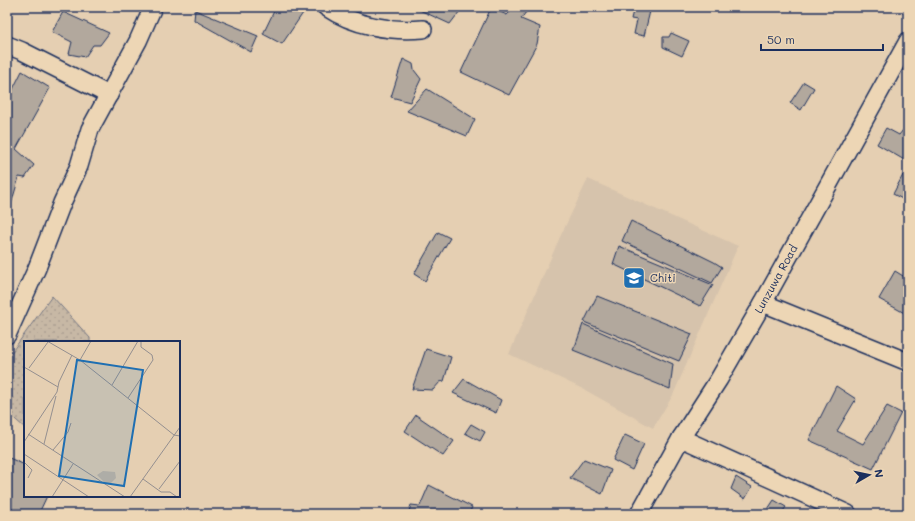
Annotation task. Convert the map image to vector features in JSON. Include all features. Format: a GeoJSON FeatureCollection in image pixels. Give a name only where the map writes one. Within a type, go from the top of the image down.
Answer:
{"type":"FeatureCollection","features":[{"type":"Feature","properties":{"kind":"street"},"geometry":{"type":"LineString","coordinates":[[7,335],[37,268],[62,204],[79,166],[90,129],[138,41],[153,7]]}},
{"type":"Feature","properties":{"kind":"street"},"geometry":{"type":"LineString","coordinates":[[326,7],[348,18],[376,27],[408,30],[423,29]]}},
{"type":"Feature","properties":{"kind":"street","name":"Lunzuwa Road"},"geometry":{"type":"LineString","coordinates":[[639,514],[681,438],[719,379],[763,302],[908,41]]}},
{"type":"Feature","properties":{"kind":"street"},"geometry":{"type":"LineString","coordinates":[[7,45],[29,54],[109,95]]}},
{"type":"Feature","properties":{"kind":"street"},"geometry":{"type":"LineString","coordinates":[[763,302],[908,362]]}},
{"type":"Feature","properties":{"kind":"street"},"geometry":{"type":"LineString","coordinates":[[681,438],[848,514]]}},
{"type":"Feature","properties":{"kind":"shaded area","name":"Chiti"},"geometry":{"type":"Polygon","coordinates":[[[588,179],[738,246],[673,395],[653,428],[585,390],[509,354],[560,237],[588,179]]]}},
{"type":"Feature","properties":{"kind":"shaded area"},"geometry":{"type":"Polygon","coordinates":[[[52,296],[90,338],[90,341],[24,341],[24,427],[7,412],[8,357],[52,296]]]}},
{"type":"Feature","properties":{"kind":"building"},"geometry":{"type":"Polygon","coordinates":[[[276,7],[294,7],[303,13],[282,44],[263,34],[276,7]]]}},
{"type":"Feature","properties":{"kind":"building"},"geometry":{"type":"Polygon","coordinates":[[[413,7],[463,7],[450,24],[413,7]]]}},
{"type":"Feature","properties":{"kind":"building"},"geometry":{"type":"Polygon","coordinates":[[[634,7],[651,7],[644,36],[634,34],[637,20],[631,19],[634,7]]]}},
{"type":"Feature","properties":{"kind":"building"},"geometry":{"type":"Polygon","coordinates":[[[491,8],[507,15],[513,9],[526,12],[521,19],[540,27],[537,44],[509,95],[461,72],[491,8]]]}},
{"type":"Feature","properties":{"kind":"building"},"geometry":{"type":"Polygon","coordinates":[[[195,10],[258,36],[251,52],[194,20],[195,10]]]}},
{"type":"Feature","properties":{"kind":"building"},"geometry":{"type":"Polygon","coordinates":[[[63,12],[109,33],[100,45],[93,45],[85,57],[69,54],[72,42],[52,32],[63,12]]]}},
{"type":"Feature","properties":{"kind":"building"},"geometry":{"type":"Polygon","coordinates":[[[671,33],[689,41],[682,56],[663,47],[663,37],[669,37],[671,33]]]}},
{"type":"Feature","properties":{"kind":"building"},"geometry":{"type":"Polygon","coordinates":[[[403,59],[413,64],[414,70],[421,79],[410,102],[391,97],[403,59]]]}},
{"type":"Feature","properties":{"kind":"building"},"geometry":{"type":"Polygon","coordinates":[[[22,71],[50,88],[16,149],[34,165],[25,178],[19,177],[10,208],[7,206],[7,101],[22,71]]]}},
{"type":"Feature","properties":{"kind":"building"},"geometry":{"type":"Polygon","coordinates":[[[804,82],[814,88],[801,110],[790,103],[804,82]]]}},
{"type":"Feature","properties":{"kind":"building"},"geometry":{"type":"Polygon","coordinates":[[[427,89],[475,119],[467,136],[407,111],[427,89]]]}},
{"type":"Feature","properties":{"kind":"building"},"geometry":{"type":"Polygon","coordinates":[[[886,128],[899,135],[903,130],[908,132],[908,159],[906,161],[877,144],[886,128]]]}},
{"type":"Feature","properties":{"kind":"building"},"geometry":{"type":"Polygon","coordinates":[[[903,175],[908,178],[908,202],[893,194],[903,175]]]}},
{"type":"Feature","properties":{"kind":"building"},"geometry":{"type":"Polygon","coordinates":[[[631,221],[722,267],[712,283],[622,241],[631,221]]]}},
{"type":"Feature","properties":{"kind":"building"},"geometry":{"type":"Polygon","coordinates":[[[438,232],[450,238],[425,281],[414,274],[438,232]]]}},
{"type":"Feature","properties":{"kind":"building"},"geometry":{"type":"Polygon","coordinates":[[[619,246],[713,285],[700,306],[613,264],[619,246]]]}},
{"type":"Feature","properties":{"kind":"building"},"geometry":{"type":"Polygon","coordinates":[[[895,271],[908,279],[908,315],[879,299],[895,271]]]}},
{"type":"Feature","properties":{"kind":"building"},"geometry":{"type":"Polygon","coordinates":[[[597,296],[692,334],[679,361],[584,322],[597,296]]]}},
{"type":"Feature","properties":{"kind":"building"},"geometry":{"type":"Polygon","coordinates":[[[583,324],[673,364],[670,389],[573,350],[583,324]]]}},
{"type":"Feature","properties":{"kind":"building"},"geometry":{"type":"Polygon","coordinates":[[[426,349],[451,357],[444,381],[440,382],[433,390],[412,389],[426,349]]]}},
{"type":"Feature","properties":{"kind":"building"},"geometry":{"type":"Polygon","coordinates":[[[464,379],[501,400],[496,413],[453,393],[464,379]]]}},
{"type":"Feature","properties":{"kind":"building"},"geometry":{"type":"Polygon","coordinates":[[[836,386],[856,399],[837,431],[863,444],[887,406],[901,413],[873,469],[809,440],[836,386]]]}},
{"type":"Feature","properties":{"kind":"building"},"geometry":{"type":"Polygon","coordinates":[[[416,415],[454,441],[443,456],[405,431],[416,415]]]}},
{"type":"Feature","properties":{"kind":"building"},"geometry":{"type":"Polygon","coordinates":[[[471,424],[485,432],[480,441],[465,433],[471,424]]]}},
{"type":"Feature","properties":{"kind":"building"},"geometry":{"type":"Polygon","coordinates":[[[625,435],[644,444],[632,470],[613,460],[625,435]]]}},
{"type":"Feature","properties":{"kind":"building"},"geometry":{"type":"Polygon","coordinates":[[[7,457],[24,465],[24,497],[47,497],[39,513],[41,514],[17,514],[7,508],[7,484],[10,476],[7,475],[7,457]]]}},
{"type":"Feature","properties":{"kind":"building"},"geometry":{"type":"Polygon","coordinates":[[[584,459],[611,470],[602,494],[570,478],[584,459]]]}},
{"type":"Feature","properties":{"kind":"building"},"geometry":{"type":"Polygon","coordinates":[[[736,477],[752,487],[745,499],[731,489],[736,477]]]}},
{"type":"Feature","properties":{"kind":"building"},"geometry":{"type":"Polygon","coordinates":[[[429,485],[472,507],[469,514],[408,514],[411,505],[420,506],[429,485]]]}},
{"type":"Feature","properties":{"kind":"building"},"geometry":{"type":"Polygon","coordinates":[[[774,500],[786,507],[781,514],[769,514],[766,512],[774,500]]]}},
{"type":"Feature","properties":{"kind":"place","name":"Chiti"},"geometry":{"type":"Point","coordinates":[634,278]}}]}
